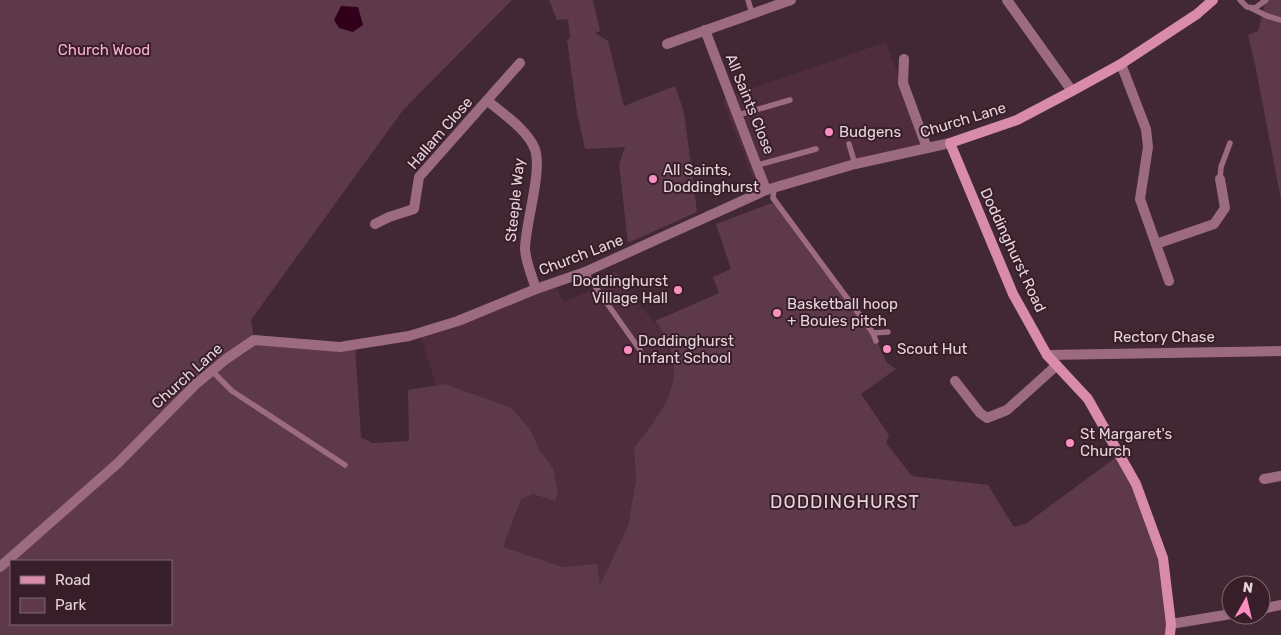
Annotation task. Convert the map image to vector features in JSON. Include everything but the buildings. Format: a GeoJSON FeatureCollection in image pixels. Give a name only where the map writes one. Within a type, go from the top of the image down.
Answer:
{"type":"FeatureCollection","features":[{"type":"Feature","properties":{"kind":"street"},"geometry":{"type":"LineString","coordinates":[[667,44],[791,0]]}},
{"type":"Feature","properties":{"kind":"street"},"geometry":{"type":"LineString","coordinates":[[1007,0],[1072,91]]}},
{"type":"Feature","properties":{"kind":"street","name":"Church Lane"},"geometry":{"type":"LineString","coordinates":[[0,567],[118,463],[212,371],[254,340],[340,347],[376,343],[409,336],[458,321],[536,289],[585,272],[770,189],[855,164],[950,143],[1016,120],[1121,64],[1197,14],[1213,0]]}},
{"type":"Feature","properties":{"kind":"street","name":"All Saints Close"},"geometry":{"type":"LineString","coordinates":[[705,30],[758,165],[770,189]]}},
{"type":"Feature","properties":{"kind":"street"},"geometry":{"type":"LineString","coordinates":[[904,59],[903,83],[927,148]]}},
{"type":"Feature","properties":{"kind":"street","name":"Hallam Close"},"geometry":{"type":"LineString","coordinates":[[375,224],[389,217],[414,209],[418,177],[520,63]]}},
{"type":"Feature","properties":{"kind":"street"},"geometry":{"type":"LineString","coordinates":[[1121,64],[1146,128],[1148,147],[1140,199],[1169,281]]}},
{"type":"Feature","properties":{"kind":"street","name":"Steeple Way"},"geometry":{"type":"LineString","coordinates":[[488,101],[525,134],[535,148],[537,166],[525,247],[526,261],[536,289]]}},
{"type":"Feature","properties":{"kind":"street","name":"Doddinghurst Road"},"geometry":{"type":"LineString","coordinates":[[950,143],[1013,294],[1047,354],[1088,399],[1136,484],[1163,558],[1171,624],[1170,635]]}},
{"type":"Feature","properties":{"kind":"street"},"geometry":{"type":"LineString","coordinates":[[1156,244],[1214,224],[1225,208],[1220,179]]}},
{"type":"Feature","properties":{"kind":"street","name":"Rectory Chase"},"geometry":{"type":"LineString","coordinates":[[1047,354],[1281,351]]}},
{"type":"Feature","properties":{"kind":"street"},"geometry":{"type":"LineString","coordinates":[[955,381],[980,413],[987,418],[1007,410],[1057,365]]}},
{"type":"Feature","properties":{"kind":"street"},"geometry":{"type":"LineString","coordinates":[[1264,479],[1281,476]]}},
{"type":"Feature","properties":{"kind":"street"},"geometry":{"type":"LineString","coordinates":[[1171,624],[1221,616]]}},
{"type":"Feature","properties":{"kind":"lane"},"geometry":{"type":"LineString","coordinates":[[748,0],[752,13]]}},
{"type":"Feature","properties":{"kind":"lane"},"geometry":{"type":"LineString","coordinates":[[1240,0],[1267,16],[1281,20]]}},
{"type":"Feature","properties":{"kind":"lane"},"geometry":{"type":"LineString","coordinates":[[1251,8],[1258,7],[1266,0]]}},
{"type":"Feature","properties":{"kind":"lane"},"geometry":{"type":"LineString","coordinates":[[738,115],[790,100]]}},
{"type":"Feature","properties":{"kind":"lane"},"geometry":{"type":"LineString","coordinates":[[1220,179],[1221,167],[1230,143]]}},
{"type":"Feature","properties":{"kind":"lane"},"geometry":{"type":"LineString","coordinates":[[849,144],[855,164]]}},
{"type":"Feature","properties":{"kind":"lane"},"geometry":{"type":"LineString","coordinates":[[758,165],[816,149]]}},
{"type":"Feature","properties":{"kind":"lane"},"geometry":{"type":"LineString","coordinates":[[770,189],[773,198],[873,333],[876,341]]}},
{"type":"Feature","properties":{"kind":"lane"},"geometry":{"type":"LineString","coordinates":[[585,272],[640,350]]}},
{"type":"Feature","properties":{"kind":"lane"},"geometry":{"type":"LineString","coordinates":[[873,333],[888,332]]}},
{"type":"Feature","properties":{"kind":"lane"},"geometry":{"type":"LineString","coordinates":[[212,371],[232,391],[345,465]]}},
{"type":"Feature","properties":{"kind":"shaded area"},"geometry":{"type":"Polygon","coordinates":[[[341,6],[358,7],[363,25],[353,32],[339,28],[334,20],[341,6]]]}},
{"type":"Feature","properties":{"kind":"shaded area"},"geometry":{"type":"Polygon","coordinates":[[[886,42],[925,149],[761,192],[756,186],[722,99],[886,42]]]}},
{"type":"Feature","properties":{"kind":"shaded area"},"geometry":{"type":"Polygon","coordinates":[[[616,271],[633,297],[664,334],[675,367],[671,395],[657,418],[634,448],[636,479],[628,526],[600,586],[499,556],[435,384],[420,333],[555,282],[560,297],[564,302],[590,291],[601,283],[600,277],[616,271]]]}},
{"type":"Feature","properties":{"kind":"green space","name":"Church Wood"},"geometry":{"type":"Polygon","coordinates":[[[0,0],[512,0],[403,110],[251,320],[254,340],[355,346],[361,437],[372,443],[409,441],[408,390],[444,384],[510,407],[530,429],[540,451],[553,468],[558,493],[555,501],[533,494],[521,499],[503,547],[563,567],[597,564],[600,585],[628,526],[636,479],[634,448],[657,417],[666,402],[671,388],[674,373],[673,357],[655,321],[719,293],[713,277],[731,269],[716,224],[772,203],[784,214],[873,333],[887,363],[896,369],[861,394],[889,435],[886,443],[912,476],[988,485],[1014,527],[1027,523],[1119,455],[1163,558],[1170,635],[0,635],[0,0]]]}},
{"type":"Feature","properties":{"kind":"green space"},"geometry":{"type":"Polygon","coordinates":[[[549,0],[593,0],[600,31],[595,33],[608,41],[624,106],[675,86],[684,112],[697,212],[628,243],[619,164],[625,147],[585,149],[577,113],[567,40],[570,38],[568,19],[557,20],[549,0]]]}},
{"type":"Feature","properties":{"kind":"green space"},"geometry":{"type":"Polygon","coordinates":[[[1266,0],[1281,0],[1281,200],[1248,35],[1258,31],[1266,0]]]}},
{"type":"Feature","properties":{"kind":"place","name":"Budgens"},"geometry":{"type":"Point","coordinates":[829,132]}},
{"type":"Feature","properties":{"kind":"place","name":"All Saints, Doddinghurst"},"geometry":{"type":"Point","coordinates":[653,179]}},
{"type":"Feature","properties":{"kind":"place","name":"Doddinghurst Village Hall"},"geometry":{"type":"Point","coordinates":[678,290]}},
{"type":"Feature","properties":{"kind":"place","name":"Basketball hoop + Boules pitch"},"geometry":{"type":"Point","coordinates":[777,313]}},
{"type":"Feature","properties":{"kind":"place","name":"Scout Hut"},"geometry":{"type":"Point","coordinates":[887,349]}},
{"type":"Feature","properties":{"kind":"place","name":"Doddinghurst Infant School"},"geometry":{"type":"Point","coordinates":[628,350]}},
{"type":"Feature","properties":{"kind":"place","name":"St Margaret's Church"},"geometry":{"type":"Point","coordinates":[1070,443]}},
{"type":"Feature","properties":{"kind":"district","name":"DODDINGHURST"},"geometry":{"type":"Point","coordinates":[845,502]}}]}
